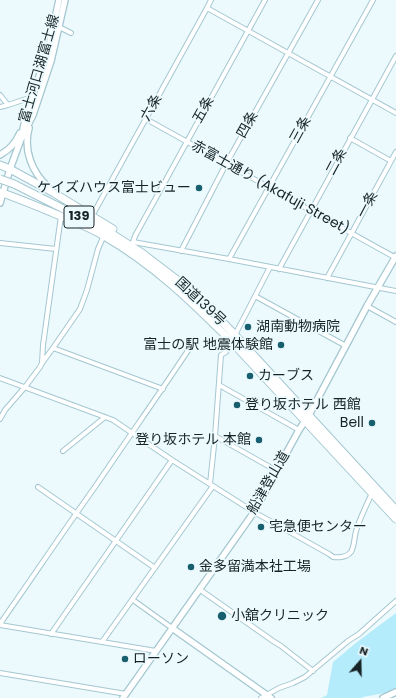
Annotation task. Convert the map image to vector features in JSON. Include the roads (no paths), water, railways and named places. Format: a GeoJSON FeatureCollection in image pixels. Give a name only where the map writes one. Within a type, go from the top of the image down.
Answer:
{"type":"FeatureCollection","features":[{"type":"Feature","properties":{"kind":"highway"},"geometry":{"type":"LineString","coordinates":[[0,165],[54,193],[92,216],[133,242],[142,253]]}},
{"type":"Feature","properties":{"kind":"highway","name":"国道139号"},"geometry":{"type":"LineString","coordinates":[[0,179],[14,184],[109,232],[142,253],[176,279],[207,306],[233,338],[307,418],[396,510]]}},
{"type":"Feature","properties":{"kind":"highway","name":"国道139号"},"geometry":{"type":"LineString","coordinates":[[2,193],[88,227],[128,250],[173,285],[233,338]]}},
{"type":"Feature","properties":{"kind":"highway","name":"国道139号"},"geometry":{"type":"LineString","coordinates":[[307,418],[396,519]]}},
{"type":"Feature","properties":{"kind":"street","name":"富士河口湖富士線"},"geometry":{"type":"LineString","coordinates":[[0,204],[2,193],[35,98],[54,23],[58,0]]}},
{"type":"Feature","properties":{"kind":"street","name":"富士河口湖富士線"},"geometry":{"type":"LineString","coordinates":[[35,98],[51,61],[65,0]]}},
{"type":"Feature","properties":{"kind":"street","name":"六条"},"geometry":{"type":"LineString","coordinates":[[92,216],[211,0]]}},
{"type":"Feature","properties":{"kind":"street","name":"五条"},"geometry":{"type":"LineString","coordinates":[[133,242],[186,142],[265,0]]}},
{"type":"Feature","properties":{"kind":"street","name":"四条"},"geometry":{"type":"LineString","coordinates":[[181,251],[226,164],[318,0]]}},
{"type":"Feature","properties":{"kind":"street","name":"三条"},"geometry":{"type":"LineString","coordinates":[[229,259],[373,0]]}},
{"type":"Feature","properties":{"kind":"street"},"geometry":{"type":"LineString","coordinates":[[207,8],[396,113]]}},
{"type":"Feature","properties":{"kind":"street"},"geometry":{"type":"LineString","coordinates":[[54,23],[70,33]]}},
{"type":"Feature","properties":{"kind":"street","name":"二条"},"geometry":{"type":"LineString","coordinates":[[280,269],[396,56]]}},
{"type":"Feature","properties":{"kind":"street"},"geometry":{"type":"LineString","coordinates":[[0,95],[8,105]]}},
{"type":"Feature","properties":{"kind":"street"},"geometry":{"type":"LineString","coordinates":[[0,107],[35,98]]}},
{"type":"Feature","properties":{"kind":"street"},"geometry":{"type":"LineString","coordinates":[[0,154],[9,149],[17,139],[30,114]]}},
{"type":"Feature","properties":{"kind":"street"},"geometry":{"type":"LineString","coordinates":[[30,114],[26,140],[28,154],[40,180],[54,193]]}},
{"type":"Feature","properties":{"kind":"street","name":"赤富士通り (Akafuji Street)"},"geometry":{"type":"LineString","coordinates":[[146,119],[396,257]]}},
{"type":"Feature","properties":{"kind":"street"},"geometry":{"type":"LineString","coordinates":[[350,138],[391,161]]}},
{"type":"Feature","properties":{"kind":"street","name":"一条"},"geometry":{"type":"LineString","coordinates":[[327,278],[396,152]]}},
{"type":"Feature","properties":{"kind":"street"},"geometry":{"type":"LineString","coordinates":[[42,363],[61,216]]}},
{"type":"Feature","properties":{"kind":"street"},"geometry":{"type":"LineString","coordinates":[[0,419],[5,410],[25,388],[80,309],[87,290],[98,249],[104,236]]}},
{"type":"Feature","properties":{"kind":"street"},"geometry":{"type":"LineString","coordinates":[[133,242],[396,291]]}},
{"type":"Feature","properties":{"kind":"street"},"geometry":{"type":"LineString","coordinates":[[0,244],[56,249]]}},
{"type":"Feature","properties":{"kind":"street","name":"船津登山道"},"geometry":{"type":"LineString","coordinates":[[124,696],[254,512],[307,418],[377,288],[396,257]]}},
{"type":"Feature","properties":{"kind":"street"},"geometry":{"type":"LineString","coordinates":[[102,642],[133,600],[211,485],[221,355],[226,352],[270,268]]}},
{"type":"Feature","properties":{"kind":"street"},"geometry":{"type":"LineString","coordinates":[[255,296],[346,346]]}},
{"type":"Feature","properties":{"kind":"street"},"geometry":{"type":"LineString","coordinates":[[367,306],[396,322]]}},
{"type":"Feature","properties":{"kind":"street"},"geometry":{"type":"LineString","coordinates":[[156,651],[0,625],[191,346]]}},
{"type":"Feature","properties":{"kind":"street"},"geometry":{"type":"LineString","coordinates":[[53,348],[163,389]]}},
{"type":"Feature","properties":{"kind":"street"},"geometry":{"type":"LineString","coordinates":[[0,378],[113,420],[172,460],[254,512],[329,554],[333,558],[347,556],[351,552],[356,528],[372,492]]}},
{"type":"Feature","properties":{"kind":"street"},"geometry":{"type":"LineString","coordinates":[[219,384],[299,430]]}},
{"type":"Feature","properties":{"kind":"street"},"geometry":{"type":"LineString","coordinates":[[63,451],[106,417]]}},
{"type":"Feature","properties":{"kind":"street"},"geometry":{"type":"LineString","coordinates":[[215,436],[277,471]]}},
{"type":"Feature","properties":{"kind":"street"},"geometry":{"type":"LineString","coordinates":[[51,634],[172,460]]}},
{"type":"Feature","properties":{"kind":"street"},"geometry":{"type":"LineString","coordinates":[[38,487],[154,568]]}},
{"type":"Feature","properties":{"kind":"street"},"geometry":{"type":"LineString","coordinates":[[200,589],[272,642],[281,646],[313,671]]}},
{"type":"Feature","properties":{"kind":"street"},"geometry":{"type":"LineString","coordinates":[[133,600],[266,697],[279,688],[305,677],[348,641],[359,634],[396,601]]}},
{"type":"Feature","properties":{"kind":"street"},"geometry":{"type":"LineString","coordinates":[[0,673],[124,696]]}},
{"type":"Feature","properties":{"kind":"street"},"geometry":{"type":"LineString","coordinates":[[383,698],[396,692]]}},
{"type":"Feature","properties":{"kind":"place","name":"ケイズハウス富士ビュー"},"geometry":{"type":"Point","coordinates":[199,188]}},
{"type":"Feature","properties":{"kind":"place","name":"湖南動物病院"},"geometry":{"type":"Point","coordinates":[248,327]}},
{"type":"Feature","properties":{"kind":"place","name":"富士の駅 地震体験館"},"geometry":{"type":"Point","coordinates":[281,345]}},
{"type":"Feature","properties":{"kind":"place","name":"カーブス"},"geometry":{"type":"Point","coordinates":[250,376]}},
{"type":"Feature","properties":{"kind":"place","name":"登り坂ホテル 西館"},"geometry":{"type":"Point","coordinates":[237,405]}},
{"type":"Feature","properties":{"kind":"place","name":"Bell"},"geometry":{"type":"Point","coordinates":[372,423]}},
{"type":"Feature","properties":{"kind":"place","name":"登り坂ホテル 本館"},"geometry":{"type":"Point","coordinates":[259,440]}},
{"type":"Feature","properties":{"kind":"place","name":"宅急便センター"},"geometry":{"type":"Point","coordinates":[261,527]}},
{"type":"Feature","properties":{"kind":"place","name":"金多留満本社工場"},"geometry":{"type":"Point","coordinates":[191,567]}},
{"type":"Feature","properties":{"kind":"place","name":"小舘クリニック"},"geometry":{"type":"Point","coordinates":[222,616]}},
{"type":"Feature","properties":{"kind":"place","name":"ローソン"},"geometry":{"type":"Point","coordinates":[125,659]}}]}
